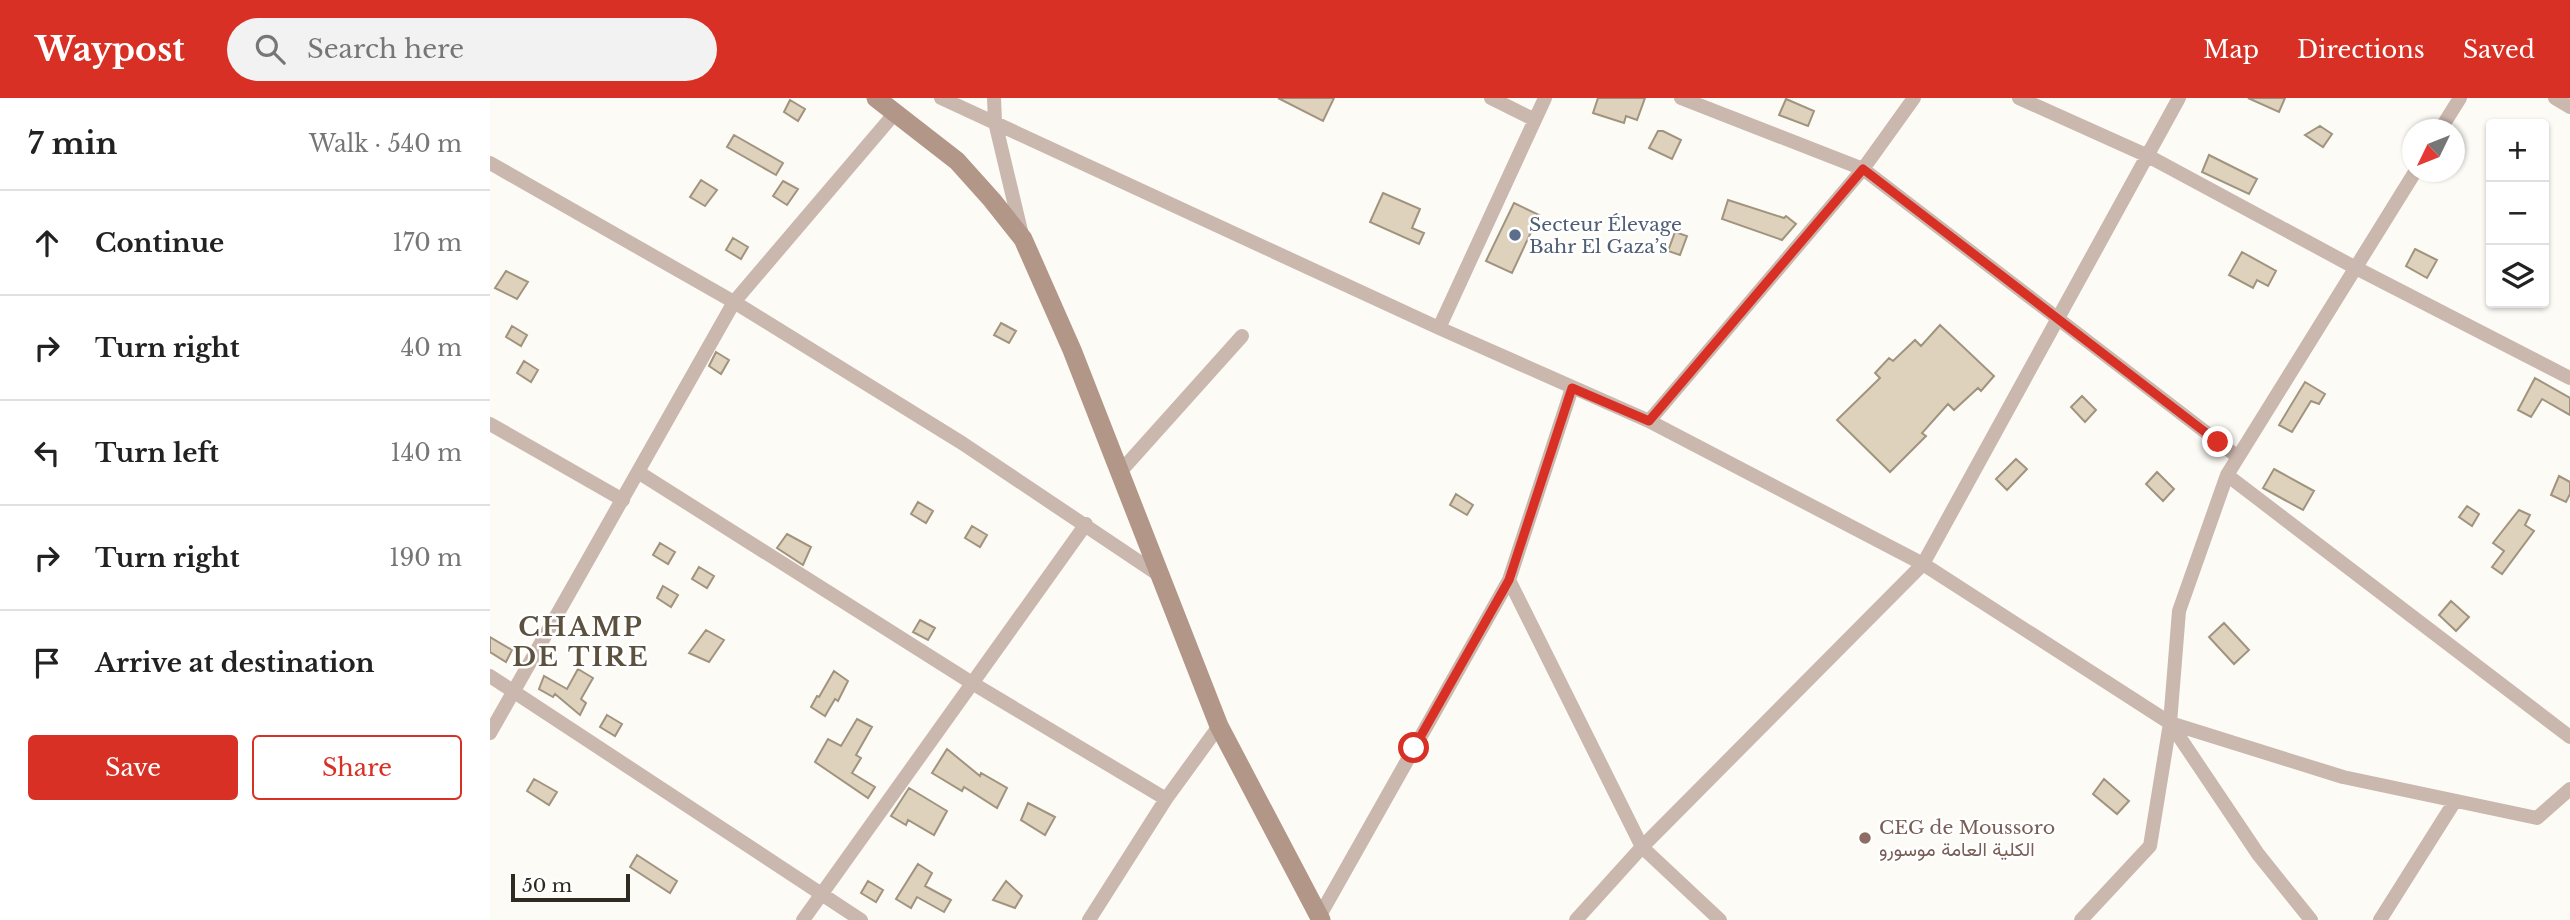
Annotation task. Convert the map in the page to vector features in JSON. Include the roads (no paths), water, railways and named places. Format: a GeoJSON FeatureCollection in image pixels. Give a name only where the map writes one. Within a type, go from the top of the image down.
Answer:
{"type":"FeatureCollection","features":[{"type":"Feature","properties":{"kind":"main road"},"geometry":{"type":"LineString","coordinates":[[876,98],[957,161],[1023,239],[1072,350],[1219,726],[1320,918]]}},
{"type":"Feature","properties":{"kind":"street"},"geometry":{"type":"LineString","coordinates":[[942,98],[1439,328],[1649,421],[1923,564],[2170,723],[2343,777],[2537,818],[2570,789]]}},
{"type":"Feature","properties":{"kind":"street"},"geometry":{"type":"LineString","coordinates":[[994,98],[995,122],[1023,239]]}},
{"type":"Feature","properties":{"kind":"street"},"geometry":{"type":"LineString","coordinates":[[1491,98],[1533,119]]}},
{"type":"Feature","properties":{"kind":"street"},"geometry":{"type":"LineString","coordinates":[[1439,328],[1533,119],[1545,98]]}},
{"type":"Feature","properties":{"kind":"street"},"geometry":{"type":"LineString","coordinates":[[1681,98],[1863,169],[2238,457]]}},
{"type":"Feature","properties":{"kind":"street"},"geometry":{"type":"LineString","coordinates":[[1649,421],[1863,169],[1914,98]]}},
{"type":"Feature","properties":{"kind":"street"},"geometry":{"type":"LineString","coordinates":[[2019,98],[2148,156],[2356,268],[2570,378]]}},
{"type":"Feature","properties":{"kind":"street"},"geometry":{"type":"LineString","coordinates":[[1576,920],[1642,847],[1923,564],[2179,98]]}},
{"type":"Feature","properties":{"kind":"street"},"geometry":{"type":"LineString","coordinates":[[2447,119],[2459,98]]}},
{"type":"Feature","properties":{"kind":"street"},"geometry":{"type":"LineString","coordinates":[[2555,98],[2570,107]]}},
{"type":"Feature","properties":{"kind":"street"},"geometry":{"type":"LineString","coordinates":[[490,733],[734,302],[895,113]]}},
{"type":"Feature","properties":{"kind":"street"},"geometry":{"type":"LineString","coordinates":[[490,163],[734,302],[962,443],[1163,578]]}},
{"type":"Feature","properties":{"kind":"street"},"geometry":{"type":"LineString","coordinates":[[2081,920],[2150,846],[2170,723],[2179,611],[2227,475],[2409,182]]}},
{"type":"Feature","properties":{"kind":"street"},"geometry":{"type":"LineString","coordinates":[[1120,472],[1242,336]]}},
{"type":"Feature","properties":{"kind":"street"},"geometry":{"type":"LineString","coordinates":[[1320,918],[1509,580],[1572,388]]}},
{"type":"Feature","properties":{"kind":"street"},"geometry":{"type":"LineString","coordinates":[[490,424],[623,500]]}},
{"type":"Feature","properties":{"kind":"street"},"geometry":{"type":"LineString","coordinates":[[638,472],[972,683],[1166,799]]}},
{"type":"Feature","properties":{"kind":"street"},"geometry":{"type":"LineString","coordinates":[[2227,475],[2570,737]]}},
{"type":"Feature","properties":{"kind":"street"},"geometry":{"type":"LineString","coordinates":[[803,920],[1086,524]]}},
{"type":"Feature","properties":{"kind":"street"},"geometry":{"type":"LineString","coordinates":[[1509,580],[1642,847],[1720,920]]}},
{"type":"Feature","properties":{"kind":"street"},"geometry":{"type":"LineString","coordinates":[[490,676],[861,920]]}},
{"type":"Feature","properties":{"kind":"street"},"geometry":{"type":"LineString","coordinates":[[2170,723],[2258,854],[2311,920]]}},
{"type":"Feature","properties":{"kind":"street"},"geometry":{"type":"LineString","coordinates":[[1089,920],[1166,799],[1219,726]]}},
{"type":"Feature","properties":{"kind":"street"},"geometry":{"type":"LineString","coordinates":[[2380,920],[2455,801]]}},
{"type":"Feature","properties":{"kind":"place","name":"Secteur Élevage Bahr El Gaza’s"},"geometry":{"type":"Point","coordinates":[1515,235]}},
{"type":"Feature","properties":{"kind":"place","name":"CEG de Moussoro الكلية العامة موسورو"},"geometry":{"type":"Point","coordinates":[1865,838]}},
{"type":"Feature","properties":{"kind":"district","name":"CHAMP DE TIRE"},"geometry":{"type":"Point","coordinates":[581,642]}}]}
